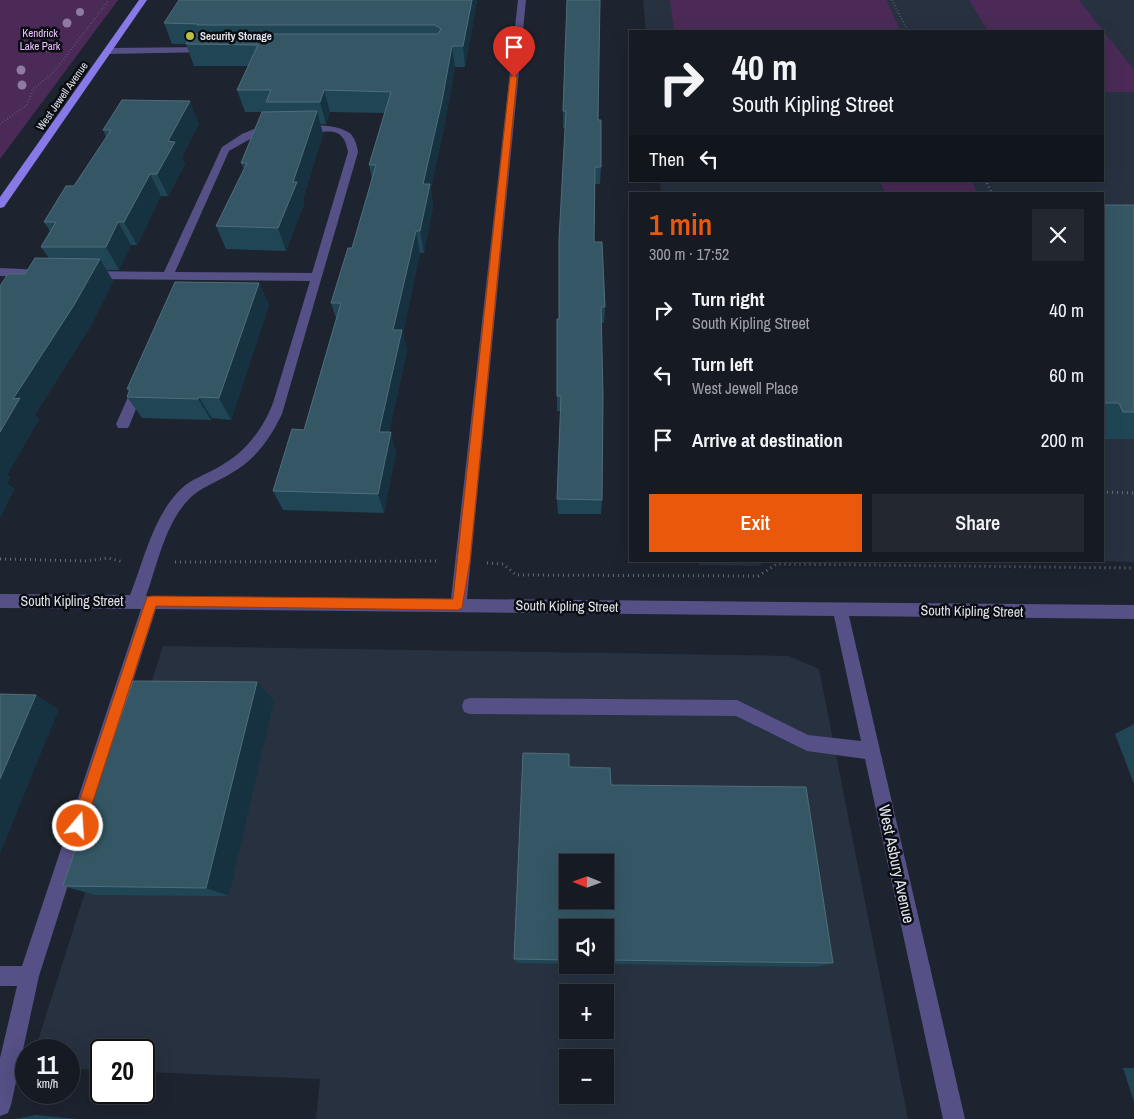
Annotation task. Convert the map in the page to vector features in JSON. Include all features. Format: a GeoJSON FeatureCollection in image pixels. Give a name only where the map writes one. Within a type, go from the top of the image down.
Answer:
{"type":"FeatureCollection","features":[{"type":"Feature","properties":{"kind":"main road","name":"West Jewell Avenue"},"geometry":{"type":"LineString","coordinates":[[0,204],[144,0]]}},
{"type":"Feature","properties":{"kind":"street"},"geometry":{"type":"LineString","coordinates":[[458,605],[522,0]]}},
{"type":"Feature","properties":{"kind":"street"},"geometry":{"type":"LineString","coordinates":[[108,51],[216,50]]}},
{"type":"Feature","properties":{"kind":"street"},"geometry":{"type":"LineString","coordinates":[[0,1104],[29,976],[144,601],[151,562],[166,518],[185,494],[204,481],[225,471],[246,456],[261,440],[273,422],[353,152],[350,137],[336,129],[270,129],[251,133],[233,142],[225,149],[168,276]]}},
{"type":"Feature","properties":{"kind":"street"},"geometry":{"type":"LineString","coordinates":[[0,272],[56,275]]}},
{"type":"Feature","properties":{"kind":"street"},"geometry":{"type":"LineString","coordinates":[[75,275],[168,276],[184,280],[316,277]]}},
{"type":"Feature","properties":{"kind":"street"},"geometry":{"type":"LineString","coordinates":[[123,424],[145,372]]}},
{"type":"Feature","properties":{"kind":"street","name":"South Kipling Street"},"geometry":{"type":"LineString","coordinates":[[0,601],[1134,612]]}},
{"type":"Feature","properties":{"kind":"street","name":"West Asbury Avenue"},"geometry":{"type":"LineString","coordinates":[[840,609],[954,1119]]}},
{"type":"Feature","properties":{"kind":"street"},"geometry":{"type":"LineString","coordinates":[[470,706],[737,708],[807,743],[872,751]]}},
{"type":"Feature","properties":{"kind":"street"},"geometry":{"type":"LineString","coordinates":[[0,976],[29,976]]}},
{"type":"Feature","properties":{"kind":"path"},"geometry":{"type":"LineString","coordinates":[[0,124],[27,105],[33,89],[53,73],[109,0]]}},
{"type":"Feature","properties":{"kind":"path"},"geometry":{"type":"LineString","coordinates":[[892,0],[907,30]]}},
{"type":"Feature","properties":{"kind":"path"},"geometry":{"type":"LineString","coordinates":[[1104,492],[1134,493]]}},
{"type":"Feature","properties":{"kind":"path"},"geometry":{"type":"LineString","coordinates":[[0,559],[86,560],[108,558],[129,563],[464,561],[503,564],[516,575],[758,576],[777,564],[1134,568]]}},
{"type":"Feature","properties":{"kind":"path"},"geometry":{"type":"LineString","coordinates":[[989,562],[990,566]]}},
{"type":"Feature","properties":{"kind":"shaded area"},"geometry":{"type":"Polygon","coordinates":[[[643,0],[1134,0],[1134,562],[1104,561],[1104,192],[661,192],[660,182],[1104,182],[1104,30],[646,30],[643,0]]]}},
{"type":"Feature","properties":{"kind":"shaded area"},"geometry":{"type":"Polygon","coordinates":[[[699,562],[764,562],[758,566],[699,565],[699,562]]]}},
{"type":"Feature","properties":{"kind":"shaded area"},"geometry":{"type":"Polygon","coordinates":[[[163,646],[789,656],[819,669],[908,1119],[316,1119],[320,1079],[155,1072],[155,1039],[90,1039],[90,1070],[80,1069],[80,1039],[38,1039],[163,646]]]}},
{"type":"Feature","properties":{"kind":"green space","name":"Kendrick Lake Park"},"geometry":{"type":"Polygon","coordinates":[[[0,0],[118,0],[0,159],[0,0]]]}},
{"type":"Feature","properties":{"kind":"green space"},"geometry":{"type":"Polygon","coordinates":[[[670,0],[886,0],[901,30],[674,30],[670,0]]]}},
{"type":"Feature","properties":{"kind":"green space"},"geometry":{"type":"Polygon","coordinates":[[[969,0],[1079,0],[1103,30],[987,30],[969,0]]]}},
{"type":"Feature","properties":{"kind":"green space"},"geometry":{"type":"Polygon","coordinates":[[[1104,32],[1134,70],[1134,92],[1104,92],[1104,32]]]}},
{"type":"Feature","properties":{"kind":"green space"},"geometry":{"type":"Polygon","coordinates":[[[880,182],[972,182],[977,192],[884,192],[880,182]]]}},
{"type":"Feature","properties":{"kind":"building"},"geometry":{"type":"Polygon","coordinates":[[[179,0],[472,0],[463,46],[452,46],[442,101],[423,184],[430,184],[420,231],[416,231],[393,330],[402,330],[379,432],[391,432],[378,494],[273,491],[292,429],[304,430],[341,303],[331,303],[348,248],[352,248],[376,165],[369,165],[391,92],[324,90],[320,102],[266,102],[271,90],[237,90],[258,45],[186,44],[192,34],[438,34],[441,29],[435,25],[197,25],[164,23],[179,0]]]}},
{"type":"Feature","properties":{"kind":"building"},"geometry":{"type":"Polygon","coordinates":[[[567,0],[600,0],[598,120],[601,120],[601,167],[595,167],[594,242],[602,242],[605,307],[601,307],[603,396],[602,500],[557,499],[561,396],[557,396],[557,319],[559,319],[559,239],[566,111],[563,111],[567,0]]]}},
{"type":"Feature","properties":{"kind":"building"},"geometry":{"type":"Polygon","coordinates":[[[122,100],[190,101],[168,141],[175,142],[157,174],[150,174],[124,222],[118,222],[106,247],[41,247],[56,222],[44,222],[66,186],[74,186],[111,130],[103,130],[122,100]]]}},
{"type":"Feature","properties":{"kind":"building"},"geometry":{"type":"Polygon","coordinates":[[[317,111],[293,182],[297,182],[278,228],[216,226],[247,163],[241,163],[262,112],[317,111]]]}},
{"type":"Feature","properties":{"kind":"building"},"geometry":{"type":"Polygon","coordinates":[[[1104,205],[1134,205],[1134,412],[1123,412],[1119,403],[1104,403],[1104,205]]]}},
{"type":"Feature","properties":{"kind":"building"},"geometry":{"type":"Polygon","coordinates":[[[35,258],[100,259],[74,305],[13,399],[20,398],[0,432],[0,286],[8,274],[25,274],[35,258]]]}},
{"type":"Feature","properties":{"kind":"building"},"geometry":{"type":"Polygon","coordinates":[[[175,282],[259,283],[219,398],[127,397],[130,389],[127,389],[175,282]]]}},
{"type":"Feature","properties":{"kind":"building"},"geometry":{"type":"Polygon","coordinates":[[[133,681],[257,682],[206,888],[63,886],[133,681]]]}},
{"type":"Feature","properties":{"kind":"building"},"geometry":{"type":"Polygon","coordinates":[[[0,694],[36,695],[0,779],[0,694]]]}},
{"type":"Feature","properties":{"kind":"building"},"geometry":{"type":"Polygon","coordinates":[[[523,753],[569,754],[569,767],[610,768],[611,785],[806,787],[833,963],[614,960],[614,919],[559,919],[559,960],[514,959],[523,753]]]}},
{"type":"Feature","properties":{"kind":"place","name":"Security Storage"},"geometry":{"type":"Point","coordinates":[190,36]}},
{"type":"Feature","properties":{"kind":"route"},"geometry":{"type":"LineString","coordinates":[[78,826],[152,601],[458,605],[514,77]]}}]}
